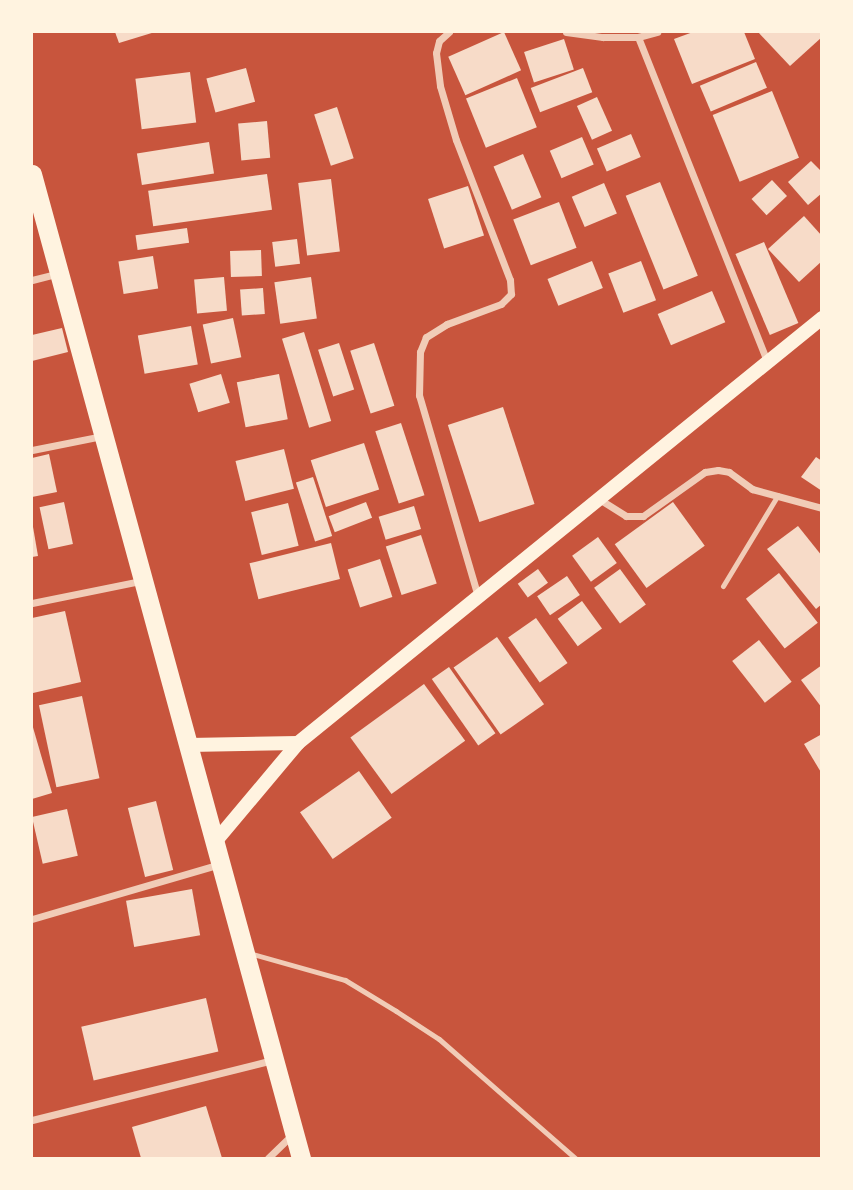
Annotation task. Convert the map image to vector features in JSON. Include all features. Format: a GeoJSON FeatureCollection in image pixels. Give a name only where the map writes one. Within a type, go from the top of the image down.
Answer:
{"type":"FeatureCollection","features":[{"type":"Feature","properties":{"kind":"highway"},"geometry":{"type":"LineString","coordinates":[[32,174],[57,274],[106,435],[301,1158]]}},
{"type":"Feature","properties":{"kind":"main road"},"geometry":{"type":"LineString","coordinates":[[215,842],[298,743],[821,318]]}},
{"type":"Feature","properties":{"kind":"main road"},"geometry":{"type":"LineString","coordinates":[[190,745],[298,743]]}},
{"type":"Feature","properties":{"kind":"street"},"geometry":{"type":"LineString","coordinates":[[449,32],[439,41],[436,53],[440,86],[456,140],[510,280],[511,294],[501,304],[447,324],[426,337],[420,352],[419,395],[478,597]]}},
{"type":"Feature","properties":{"kind":"street"},"geometry":{"type":"LineString","coordinates":[[566,32],[638,37],[657,32]]}},
{"type":"Feature","properties":{"kind":"street"},"geometry":{"type":"LineString","coordinates":[[638,37],[767,362]]}},
{"type":"Feature","properties":{"kind":"street"},"geometry":{"type":"LineString","coordinates":[[32,281],[57,274]]}},
{"type":"Feature","properties":{"kind":"street"},"geometry":{"type":"LineString","coordinates":[[32,450],[106,435]]}},
{"type":"Feature","properties":{"kind":"street"},"geometry":{"type":"LineString","coordinates":[[598,498],[626,516],[643,516],[705,472],[718,470],[729,472],[752,489],[821,508]]}},
{"type":"Feature","properties":{"kind":"street"},"geometry":{"type":"LineString","coordinates":[[32,603],[144,581]]}},
{"type":"Feature","properties":{"kind":"street"},"geometry":{"type":"LineString","coordinates":[[32,919],[221,863]]}},
{"type":"Feature","properties":{"kind":"street"},"geometry":{"type":"LineString","coordinates":[[32,1119],[275,1059]]}},
{"type":"Feature","properties":{"kind":"street"},"geometry":{"type":"LineString","coordinates":[[268,1158],[294,1133]]}},
{"type":"Feature","properties":{"kind":"lane"},"geometry":{"type":"LineString","coordinates":[[723,586],[778,495]]}},
{"type":"Feature","properties":{"kind":"lane"},"geometry":{"type":"LineString","coordinates":[[246,952],[345,980],[396,1011],[439,1039],[575,1158]]}},
{"type":"Feature","properties":{"kind":"building"},"geometry":{"type":"Polygon","coordinates":[[[115,32],[155,32],[119,43],[115,32]]]}},
{"type":"Feature","properties":{"kind":"building"},"geometry":{"type":"Polygon","coordinates":[[[504,32],[521,70],[465,95],[448,57],[504,32]]]}},
{"type":"Feature","properties":{"kind":"building"},"geometry":{"type":"Polygon","coordinates":[[[693,32],[744,32],[755,59],[692,84],[674,39],[693,32]]]}},
{"type":"Feature","properties":{"kind":"building"},"geometry":{"type":"Polygon","coordinates":[[[758,32],[822,32],[822,37],[790,66],[758,32]]]}},
{"type":"Feature","properties":{"kind":"building"},"geometry":{"type":"Polygon","coordinates":[[[564,39],[574,69],[534,82],[524,52],[564,39]]]}},
{"type":"Feature","properties":{"kind":"building"},"geometry":{"type":"Polygon","coordinates":[[[756,62],[767,88],[711,112],[700,86],[756,62]]]}},
{"type":"Feature","properties":{"kind":"building"},"geometry":{"type":"Polygon","coordinates":[[[246,68],[255,102],[215,112],[206,79],[246,68]]]}},
{"type":"Feature","properties":{"kind":"building"},"geometry":{"type":"Polygon","coordinates":[[[583,68],[592,92],[540,112],[531,88],[583,68]]]}},
{"type":"Feature","properties":{"kind":"building"},"geometry":{"type":"Polygon","coordinates":[[[190,72],[196,123],[142,129],[135,79],[190,72]]]}},
{"type":"Feature","properties":{"kind":"building"},"geometry":{"type":"Polygon","coordinates":[[[517,78],[537,127],[486,148],[466,99],[517,78]]]}},
{"type":"Feature","properties":{"kind":"building"},"geometry":{"type":"Polygon","coordinates":[[[772,91],[799,158],[740,182],[713,115],[772,91]]]}},
{"type":"Feature","properties":{"kind":"building"},"geometry":{"type":"Polygon","coordinates":[[[597,97],[612,131],[592,140],[577,106],[597,97]]]}},
{"type":"Feature","properties":{"kind":"building"},"geometry":{"type":"Polygon","coordinates":[[[337,107],[354,158],[331,166],[314,114],[337,107]]]}},
{"type":"Feature","properties":{"kind":"building"},"geometry":{"type":"Polygon","coordinates":[[[267,121],[270,158],[241,160],[238,124],[267,121]]]}},
{"type":"Feature","properties":{"kind":"building"},"geometry":{"type":"Polygon","coordinates":[[[631,134],[641,157],[607,171],[597,148],[631,134]]]}},
{"type":"Feature","properties":{"kind":"building"},"geometry":{"type":"Polygon","coordinates":[[[582,137],[594,165],[562,178],[550,151],[582,137]]]}},
{"type":"Feature","properties":{"kind":"building"},"geometry":{"type":"Polygon","coordinates":[[[209,142],[214,174],[142,185],[137,153],[209,142]]]}},
{"type":"Feature","properties":{"kind":"building"},"geometry":{"type":"Polygon","coordinates":[[[523,154],[541,197],[512,210],[494,167],[523,154]]]}},
{"type":"Feature","properties":{"kind":"building"},"geometry":{"type":"Polygon","coordinates":[[[811,161],[822,172],[822,193],[808,205],[788,182],[811,161]]]}},
{"type":"Feature","properties":{"kind":"building"},"geometry":{"type":"Polygon","coordinates":[[[267,174],[272,210],[153,226],[148,191],[267,174]]]}},
{"type":"Feature","properties":{"kind":"building"},"geometry":{"type":"Polygon","coordinates":[[[331,179],[340,251],[307,255],[298,183],[331,179]]]}},
{"type":"Feature","properties":{"kind":"building"},"geometry":{"type":"Polygon","coordinates":[[[772,180],[787,196],[767,215],[752,199],[772,180]]]}},
{"type":"Feature","properties":{"kind":"building"},"geometry":{"type":"Polygon","coordinates":[[[660,182],[698,276],[664,290],[626,196],[660,182]]]}},
{"type":"Feature","properties":{"kind":"building"},"geometry":{"type":"Polygon","coordinates":[[[604,183],[617,213],[585,227],[572,197],[604,183]]]}},
{"type":"Feature","properties":{"kind":"building"},"geometry":{"type":"Polygon","coordinates":[[[468,186],[484,235],[444,248],[428,199],[468,186]]]}},
{"type":"Feature","properties":{"kind":"building"},"geometry":{"type":"Polygon","coordinates":[[[559,202],[577,248],[531,265],[513,220],[559,202]]]}},
{"type":"Feature","properties":{"kind":"building"},"geometry":{"type":"Polygon","coordinates":[[[804,216],[822,236],[822,261],[799,282],[768,249],[804,216]]]}},
{"type":"Feature","properties":{"kind":"building"},"geometry":{"type":"Polygon","coordinates":[[[187,228],[189,243],[138,250],[136,235],[187,228]]]}},
{"type":"Feature","properties":{"kind":"building"},"geometry":{"type":"Polygon","coordinates":[[[297,239],[300,264],[275,267],[272,242],[297,239]]]}},
{"type":"Feature","properties":{"kind":"building"},"geometry":{"type":"Polygon","coordinates":[[[764,242],[798,323],[770,335],[735,254],[764,242]]]}},
{"type":"Feature","properties":{"kind":"building"},"geometry":{"type":"Polygon","coordinates":[[[261,250],[262,276],[231,277],[230,251],[261,250]]]}},
{"type":"Feature","properties":{"kind":"building"},"geometry":{"type":"Polygon","coordinates":[[[153,256],[158,289],[124,294],[118,261],[153,256]]]}},
{"type":"Feature","properties":{"kind":"building"},"geometry":{"type":"Polygon","coordinates":[[[592,261],[603,288],[558,306],[547,279],[592,261]]]}},
{"type":"Feature","properties":{"kind":"building"},"geometry":{"type":"Polygon","coordinates":[[[641,261],[656,300],[623,313],[608,274],[641,261]]]}},
{"type":"Feature","properties":{"kind":"building"},"geometry":{"type":"Polygon","coordinates":[[[224,277],[227,311],[197,313],[194,280],[224,277]]]}},
{"type":"Feature","properties":{"kind":"building"},"geometry":{"type":"Polygon","coordinates":[[[311,277],[317,319],[280,324],[274,282],[311,277]]]}},
{"type":"Feature","properties":{"kind":"building"},"geometry":{"type":"Polygon","coordinates":[[[263,288],[265,314],[242,316],[240,290],[263,288]]]}},
{"type":"Feature","properties":{"kind":"building"},"geometry":{"type":"Polygon","coordinates":[[[712,291],[725,322],[671,345],[658,314],[712,291]]]}},
{"type":"Feature","properties":{"kind":"building"},"geometry":{"type":"Polygon","coordinates":[[[233,318],[241,357],[211,364],[203,324],[233,318]]]}},
{"type":"Feature","properties":{"kind":"building"},"geometry":{"type":"Polygon","coordinates":[[[191,326],[198,364],[145,374],[138,335],[191,326]]]}},
{"type":"Feature","properties":{"kind":"building"},"geometry":{"type":"Polygon","coordinates":[[[62,328],[68,352],[32,361],[32,335],[62,328]]]}},
{"type":"Feature","properties":{"kind":"building"},"geometry":{"type":"Polygon","coordinates":[[[304,332],[331,421],[309,428],[282,339],[304,332]]]}},
{"type":"Feature","properties":{"kind":"building"},"geometry":{"type":"Polygon","coordinates":[[[339,343],[354,390],[333,396],[318,350],[339,343]]]}},
{"type":"Feature","properties":{"kind":"building"},"geometry":{"type":"Polygon","coordinates":[[[374,343],[394,406],[371,413],[350,351],[374,343]]]}},
{"type":"Feature","properties":{"kind":"building"},"geometry":{"type":"Polygon","coordinates":[[[221,374],[230,403],[198,412],[189,384],[221,374]]]}},
{"type":"Feature","properties":{"kind":"building"},"geometry":{"type":"Polygon","coordinates":[[[279,374],[288,419],[246,427],[237,382],[279,374]]]}},
{"type":"Feature","properties":{"kind":"building"},"geometry":{"type":"Polygon","coordinates":[[[503,407],[535,504],[479,522],[448,425],[503,407]]]}},
{"type":"Feature","properties":{"kind":"building"},"geometry":{"type":"Polygon","coordinates":[[[401,423],[424,495],[399,504],[375,431],[401,423]]]}},
{"type":"Feature","properties":{"kind":"building"},"geometry":{"type":"Polygon","coordinates":[[[364,443],[379,490],[326,507],[311,460],[364,443]]]}},
{"type":"Feature","properties":{"kind":"building"},"geometry":{"type":"Polygon","coordinates":[[[284,449],[294,489],[245,501],[235,461],[284,449]]]}},
{"type":"Feature","properties":{"kind":"building"},"geometry":{"type":"Polygon","coordinates":[[[49,454],[57,492],[32,497],[32,458],[49,454]]]}},
{"type":"Feature","properties":{"kind":"building"},"geometry":{"type":"Polygon","coordinates":[[[816,457],[822,461],[822,491],[801,477],[816,457]]]}},
{"type":"Feature","properties":{"kind":"building"},"geometry":{"type":"Polygon","coordinates":[[[313,477],[332,536],[315,542],[296,483],[313,477]]]}},
{"type":"Feature","properties":{"kind":"building"},"geometry":{"type":"Polygon","coordinates":[[[64,502],[73,544],[48,549],[40,507],[64,502]]]}},
{"type":"Feature","properties":{"kind":"building"},"geometry":{"type":"Polygon","coordinates":[[[366,502],[372,518],[335,532],[329,516],[366,502]]]}},
{"type":"Feature","properties":{"kind":"building"},"geometry":{"type":"Polygon","coordinates":[[[673,502],[705,546],[646,588],[615,544],[673,502]]]}},
{"type":"Feature","properties":{"kind":"building"},"geometry":{"type":"Polygon","coordinates":[[[288,503],[299,546],[262,555],[251,512],[288,503]]]}},
{"type":"Feature","properties":{"kind":"building"},"geometry":{"type":"Polygon","coordinates":[[[414,506],[421,529],[386,540],[379,517],[414,506]]]}},
{"type":"Feature","properties":{"kind":"building"},"geometry":{"type":"Polygon","coordinates":[[[32,521],[38,556],[32,557],[32,521]]]}},
{"type":"Feature","properties":{"kind":"building"},"geometry":{"type":"Polygon","coordinates":[[[798,526],[822,556],[822,604],[816,609],[767,549],[798,526]]]}},
{"type":"Feature","properties":{"kind":"building"},"geometry":{"type":"Polygon","coordinates":[[[421,535],[437,584],[402,595],[386,546],[421,535]]]}},
{"type":"Feature","properties":{"kind":"building"},"geometry":{"type":"Polygon","coordinates":[[[598,537],[617,563],[591,582],[572,556],[598,537]]]}},
{"type":"Feature","properties":{"kind":"building"},"geometry":{"type":"Polygon","coordinates":[[[331,543],[340,579],[258,599],[249,563],[331,543]]]}},
{"type":"Feature","properties":{"kind":"building"},"geometry":{"type":"Polygon","coordinates":[[[380,559],[392,597],[360,608],[348,570],[380,559]]]}},
{"type":"Feature","properties":{"kind":"building"},"geometry":{"type":"Polygon","coordinates":[[[538,569],[548,583],[528,597],[518,584],[538,569]]]}},
{"type":"Feature","properties":{"kind":"building"},"geometry":{"type":"Polygon","coordinates":[[[620,569],[646,605],[620,623],[594,588],[620,569]]]}},
{"type":"Feature","properties":{"kind":"building"},"geometry":{"type":"Polygon","coordinates":[[[779,573],[818,623],[785,649],[746,599],[779,573]]]}},
{"type":"Feature","properties":{"kind":"building"},"geometry":{"type":"Polygon","coordinates":[[[567,576],[580,595],[550,615],[537,596],[567,576]]]}},
{"type":"Feature","properties":{"kind":"building"},"geometry":{"type":"Polygon","coordinates":[[[582,601],[602,629],[578,646],[558,619],[582,601]]]}},
{"type":"Feature","properties":{"kind":"building"},"geometry":{"type":"Polygon","coordinates":[[[65,611],[81,682],[33,693],[32,618],[65,611]]]}},
{"type":"Feature","properties":{"kind":"building"},"geometry":{"type":"Polygon","coordinates":[[[536,618],[568,663],[540,683],[508,638],[536,618]]]}},
{"type":"Feature","properties":{"kind":"building"},"geometry":{"type":"Polygon","coordinates":[[[497,637],[544,704],[501,735],[454,667],[497,637]]]}},
{"type":"Feature","properties":{"kind":"building"},"geometry":{"type":"Polygon","coordinates":[[[759,640],[792,682],[765,703],[732,661],[759,640]]]}},
{"type":"Feature","properties":{"kind":"building"},"geometry":{"type":"Polygon","coordinates":[[[822,665],[822,708],[801,680],[822,665]]]}},
{"type":"Feature","properties":{"kind":"building"},"geometry":{"type":"Polygon","coordinates":[[[449,667],[495,733],[478,745],[432,679],[449,667]]]}},
{"type":"Feature","properties":{"kind":"building"},"geometry":{"type":"Polygon","coordinates":[[[424,684],[465,741],[392,794],[350,737],[424,684]]]}},
{"type":"Feature","properties":{"kind":"building"},"geometry":{"type":"Polygon","coordinates":[[[82,696],[99,778],[56,787],[39,705],[82,696]]]}},
{"type":"Feature","properties":{"kind":"building"},"geometry":{"type":"Polygon","coordinates":[[[32,724],[52,793],[32,799],[32,724]]]}},
{"type":"Feature","properties":{"kind":"building"},"geometry":{"type":"Polygon","coordinates":[[[822,734],[822,774],[804,744],[822,734]]]}},
{"type":"Feature","properties":{"kind":"building"},"geometry":{"type":"Polygon","coordinates":[[[359,771],[392,818],[333,859],[300,812],[359,771]]]}},
{"type":"Feature","properties":{"kind":"building"},"geometry":{"type":"Polygon","coordinates":[[[156,801],[173,870],[145,877],[128,808],[156,801]]]}},
{"type":"Feature","properties":{"kind":"building"},"geometry":{"type":"Polygon","coordinates":[[[67,809],[78,856],[43,864],[32,817],[67,809]]]}},
{"type":"Feature","properties":{"kind":"building"},"geometry":{"type":"Polygon","coordinates":[[[192,889],[200,935],[134,947],[126,901],[192,889]]]}},
{"type":"Feature","properties":{"kind":"building"},"geometry":{"type":"Polygon","coordinates":[[[206,998],[218,1052],[94,1080],[81,1027],[206,998]]]}},
{"type":"Feature","properties":{"kind":"building"},"geometry":{"type":"Polygon","coordinates":[[[206,1106],[222,1158],[141,1158],[132,1127],[206,1106]]]}}]}
